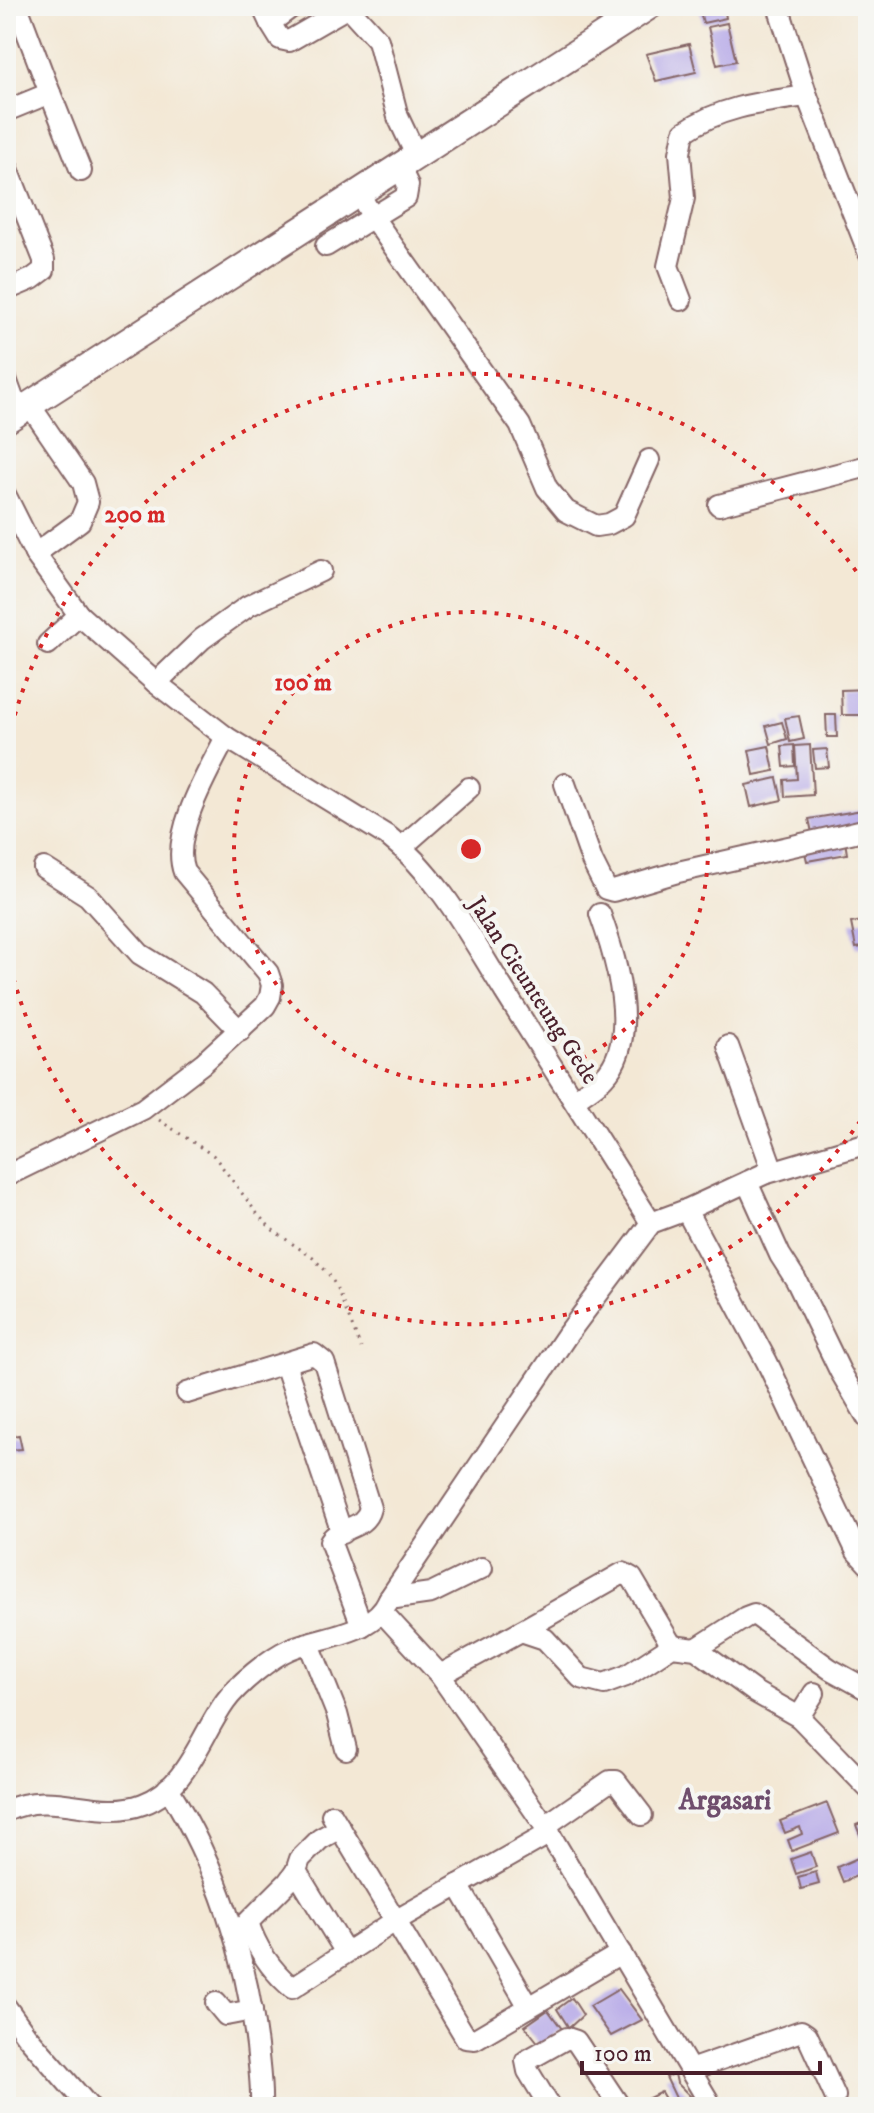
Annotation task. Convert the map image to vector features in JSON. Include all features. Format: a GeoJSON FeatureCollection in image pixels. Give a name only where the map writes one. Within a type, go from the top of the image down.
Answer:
{"type":"FeatureCollection","features":[{"type":"Feature","properties":{"kind":"main road"},"geometry":{"type":"LineString","coordinates":[[17,412],[639,9]]}},
{"type":"Feature","properties":{"kind":"street"},"geometry":{"type":"LineString","coordinates":[[17,6],[81,171]]}},
{"type":"Feature","properties":{"kind":"street"},"geometry":{"type":"LineString","coordinates":[[293,6],[266,14],[280,39],[289,41],[347,7],[378,40],[407,160],[406,197],[326,246]]}},
{"type":"Feature","properties":{"kind":"street"},"geometry":{"type":"LineString","coordinates":[[778,6],[807,96],[868,251]]}},
{"type":"Feature","properties":{"kind":"street"},"geometry":{"type":"LineString","coordinates":[[6,111],[50,93]]}},
{"type":"Feature","properties":{"kind":"street"},"geometry":{"type":"LineString","coordinates":[[681,300],[668,266],[684,198],[680,153],[684,132],[710,115],[755,103],[807,96]]}},
{"type":"Feature","properties":{"kind":"street"},"geometry":{"type":"LineString","coordinates":[[6,164],[44,260],[44,270],[6,290]]}},
{"type":"Feature","properties":{"kind":"street"},"geometry":{"type":"LineString","coordinates":[[358,192],[520,425],[547,488],[566,511],[596,526],[609,524],[624,516],[649,460]]}},
{"type":"Feature","properties":{"kind":"street"},"geometry":{"type":"LineString","coordinates":[[6,379],[17,412],[83,483],[88,502],[80,521],[35,554]]}},
{"type":"Feature","properties":{"kind":"street"},"geometry":{"type":"LineString","coordinates":[[719,505],[868,466]]}},
{"type":"Feature","properties":{"kind":"street","name":"Jalan Cieunteung Gede"},"geometry":{"type":"LineString","coordinates":[[6,496],[35,554],[79,615],[156,683],[226,737],[412,855],[432,880],[651,1223]]}},
{"type":"Feature","properties":{"kind":"street"},"geometry":{"type":"LineString","coordinates":[[156,683],[225,621],[248,606],[321,571]]}},
{"type":"Feature","properties":{"kind":"street"},"geometry":{"type":"LineString","coordinates":[[48,644],[79,615]]}},
{"type":"Feature","properties":{"kind":"street"},"geometry":{"type":"LineString","coordinates":[[6,1176],[143,1109],[240,1031],[270,997],[272,985],[268,973],[184,872],[181,863],[192,806],[226,737]]}},
{"type":"Feature","properties":{"kind":"street"},"geometry":{"type":"LineString","coordinates":[[565,784],[592,861],[606,889],[613,891],[678,872],[868,829]]}},
{"type":"Feature","properties":{"kind":"street"},"geometry":{"type":"LineString","coordinates":[[402,847],[469,788]]}},
{"type":"Feature","properties":{"kind":"street"},"geometry":{"type":"LineString","coordinates":[[44,868],[88,896],[140,954],[203,993],[240,1031]]}},
{"type":"Feature","properties":{"kind":"street"},"geometry":{"type":"LineString","coordinates":[[574,1100],[605,1076],[623,1042],[621,990],[600,914]]}},
{"type":"Feature","properties":{"kind":"street"},"geometry":{"type":"LineString","coordinates":[[728,1046],[773,1171]]}},
{"type":"Feature","properties":{"kind":"street"},"geometry":{"type":"LineString","coordinates":[[6,1811],[20,1804],[40,1801],[107,1809],[140,1806],[159,1797],[183,1773],[226,1700],[263,1666],[289,1650],[362,1626],[386,1606],[567,1335],[651,1223],[773,1171],[868,1143]]}},
{"type":"Feature","properties":{"kind":"street"},"geometry":{"type":"LineString","coordinates":[[747,1182],[780,1255],[868,1419]]}},
{"type":"Feature","properties":{"kind":"street"},"geometry":{"type":"LineString","coordinates":[[686,1210],[767,1362],[857,1552],[868,1564]]}},
{"type":"Feature","properties":{"kind":"street"},"geometry":{"type":"LineString","coordinates":[[187,1393],[314,1354],[324,1362],[370,1508],[364,1521],[333,1536],[330,1541],[362,1626]]}},
{"type":"Feature","properties":{"kind":"street"},"geometry":{"type":"LineString","coordinates":[[285,1364],[342,1533]]}},
{"type":"Feature","properties":{"kind":"street"},"geometry":{"type":"LineString","coordinates":[[386,1606],[431,1593],[482,1568]]}},
{"type":"Feature","properties":{"kind":"street"},"geometry":{"type":"LineString","coordinates":[[440,1675],[623,1573],[632,1578],[672,1646]]}},
{"type":"Feature","properties":{"kind":"street"},"geometry":{"type":"LineString","coordinates":[[386,1606],[440,1675],[547,1830],[712,2107]]}},
{"type":"Feature","properties":{"kind":"street"},"geometry":{"type":"LineString","coordinates":[[696,1649],[754,1614],[830,1669],[868,1690]]}},
{"type":"Feature","properties":{"kind":"street"},"geometry":{"type":"LineString","coordinates":[[521,1631],[545,1639],[581,1678],[604,1684],[626,1676],[672,1646],[696,1649],[755,1692],[799,1717],[868,1788]]}},
{"type":"Feature","properties":{"kind":"street"},"geometry":{"type":"LineString","coordinates":[[309,1644],[337,1714],[346,1749]]}},
{"type":"Feature","properties":{"kind":"street"},"geometry":{"type":"LineString","coordinates":[[799,1717],[814,1693]]}},
{"type":"Feature","properties":{"kind":"street"},"geometry":{"type":"LineString","coordinates":[[621,1953],[475,2039],[466,2038],[395,1921],[336,1821],[300,1859],[296,1871],[248,1922],[253,1938],[277,1975],[292,1988],[345,1951],[395,1921],[458,1885],[547,1830],[610,1781],[616,1781],[622,1787],[642,1815]]}},
{"type":"Feature","properties":{"kind":"street"},"geometry":{"type":"LineString","coordinates":[[168,1788],[205,1855],[234,1936],[252,2010],[262,2088],[261,2107]]}},
{"type":"Feature","properties":{"kind":"street"},"geometry":{"type":"LineString","coordinates":[[296,1871],[345,1951]]}},
{"type":"Feature","properties":{"kind":"street"},"geometry":{"type":"LineString","coordinates":[[458,1885],[529,2007]]}},
{"type":"Feature","properties":{"kind":"street"},"geometry":{"type":"LineString","coordinates":[[216,2003],[226,2015],[252,2010]]}},
{"type":"Feature","properties":{"kind":"street"},"geometry":{"type":"LineString","coordinates":[[6,2007],[83,2105]]}},
{"type":"Feature","properties":{"kind":"street"},"geometry":{"type":"LineString","coordinates":[[690,2070],[801,2031],[809,2038],[835,2096]]}},
{"type":"Feature","properties":{"kind":"street"},"geometry":{"type":"LineString","coordinates":[[550,2107],[528,2071],[526,2061],[567,2038],[576,2041],[620,2107]]}},
{"type":"Feature","properties":{"kind":"path"},"geometry":{"type":"LineString","coordinates":[[143,1109],[214,1156],[259,1216],[328,1273],[347,1310],[361,1348]]}},
{"type":"Feature","properties":{"kind":"building"},"geometry":{"type":"Polygon","coordinates":[[[724,6],[726,18],[703,23],[700,11],[724,6]]]}},
{"type":"Feature","properties":{"kind":"building"},"geometry":{"type":"Polygon","coordinates":[[[727,23],[736,61],[717,65],[708,27],[727,23]]]}},
{"type":"Feature","properties":{"kind":"building"},"geometry":{"type":"Polygon","coordinates":[[[689,44],[696,72],[656,81],[646,54],[689,44]]]}},
{"type":"Feature","properties":{"kind":"building"},"geometry":{"type":"Polygon","coordinates":[[[868,689],[868,715],[842,715],[841,690],[868,689]]]}},
{"type":"Feature","properties":{"kind":"building"},"geometry":{"type":"Polygon","coordinates":[[[826,715],[836,715],[837,737],[827,737],[826,715]]]}},
{"type":"Feature","properties":{"kind":"building"},"geometry":{"type":"Polygon","coordinates":[[[799,716],[804,739],[790,742],[785,718],[799,716]]]}},
{"type":"Feature","properties":{"kind":"building"},"geometry":{"type":"Polygon","coordinates":[[[782,722],[787,739],[771,744],[766,726],[782,722]]]}},
{"type":"Feature","properties":{"kind":"building"},"geometry":{"type":"Polygon","coordinates":[[[794,745],[795,766],[784,767],[782,746],[794,745]]]}},
{"type":"Feature","properties":{"kind":"building"},"geometry":{"type":"Polygon","coordinates":[[[810,745],[813,795],[785,797],[784,780],[797,779],[795,746],[810,745]]]}},
{"type":"Feature","properties":{"kind":"building"},"geometry":{"type":"Polygon","coordinates":[[[769,746],[774,771],[754,775],[749,750],[769,746]]]}},
{"type":"Feature","properties":{"kind":"building"},"geometry":{"type":"Polygon","coordinates":[[[827,749],[829,767],[815,768],[813,750],[827,749]]]}},
{"type":"Feature","properties":{"kind":"building"},"geometry":{"type":"Polygon","coordinates":[[[777,778],[782,800],[751,807],[746,785],[777,778]]]}},
{"type":"Feature","properties":{"kind":"building"},"geometry":{"type":"Polygon","coordinates":[[[868,809],[868,828],[813,837],[809,819],[868,809]]]}},
{"type":"Feature","properties":{"kind":"building"},"geometry":{"type":"Polygon","coordinates":[[[845,841],[847,854],[807,861],[804,848],[845,841]]]}},
{"type":"Feature","properties":{"kind":"building"},"geometry":{"type":"Polygon","coordinates":[[[868,920],[868,946],[856,948],[851,923],[868,920]]]}},
{"type":"Feature","properties":{"kind":"building"},"geometry":{"type":"Polygon","coordinates":[[[19,1435],[22,1449],[7,1450],[6,1437],[19,1435]]]}},
{"type":"Feature","properties":{"kind":"building"},"geometry":{"type":"Polygon","coordinates":[[[827,1803],[839,1833],[792,1851],[788,1840],[802,1834],[800,1827],[785,1833],[780,1821],[827,1803]]]}},
{"type":"Feature","properties":{"kind":"building"},"geometry":{"type":"Polygon","coordinates":[[[868,1820],[868,1854],[856,1825],[868,1820]]]}},
{"type":"Feature","properties":{"kind":"building"},"geometry":{"type":"Polygon","coordinates":[[[811,1852],[816,1867],[796,1874],[791,1859],[811,1852]]]}},
{"type":"Feature","properties":{"kind":"building"},"geometry":{"type":"Polygon","coordinates":[[[862,1856],[868,1871],[843,1882],[837,1867],[862,1856]]]}},
{"type":"Feature","properties":{"kind":"building"},"geometry":{"type":"Polygon","coordinates":[[[816,1872],[819,1884],[801,1889],[798,1877],[816,1872]]]}},
{"type":"Feature","properties":{"kind":"building"},"geometry":{"type":"Polygon","coordinates":[[[619,1989],[642,2020],[611,2036],[590,2006],[619,1989]]]}},
{"type":"Feature","properties":{"kind":"building"},"geometry":{"type":"Polygon","coordinates":[[[572,1998],[583,2015],[569,2028],[557,2009],[572,1998]]]}},
{"type":"Feature","properties":{"kind":"building"},"geometry":{"type":"Polygon","coordinates":[[[548,2010],[562,2029],[540,2045],[525,2026],[548,2010]]]}},
{"type":"Feature","properties":{"kind":"building"},"geometry":{"type":"Polygon","coordinates":[[[675,2074],[677,2083],[692,2098],[681,2102],[682,2107],[670,2107],[668,2103],[676,2098],[666,2077],[675,2074]]]}},
{"type":"Feature","properties":{"kind":"building"},"geometry":{"type":"Polygon","coordinates":[[[661,2092],[668,2104],[647,2107],[643,2101],[661,2092]]]}},
{"type":"Feature","properties":{"kind":"district","name":"Argasari"},"geometry":{"type":"Point","coordinates":[725,1799]}}]}
